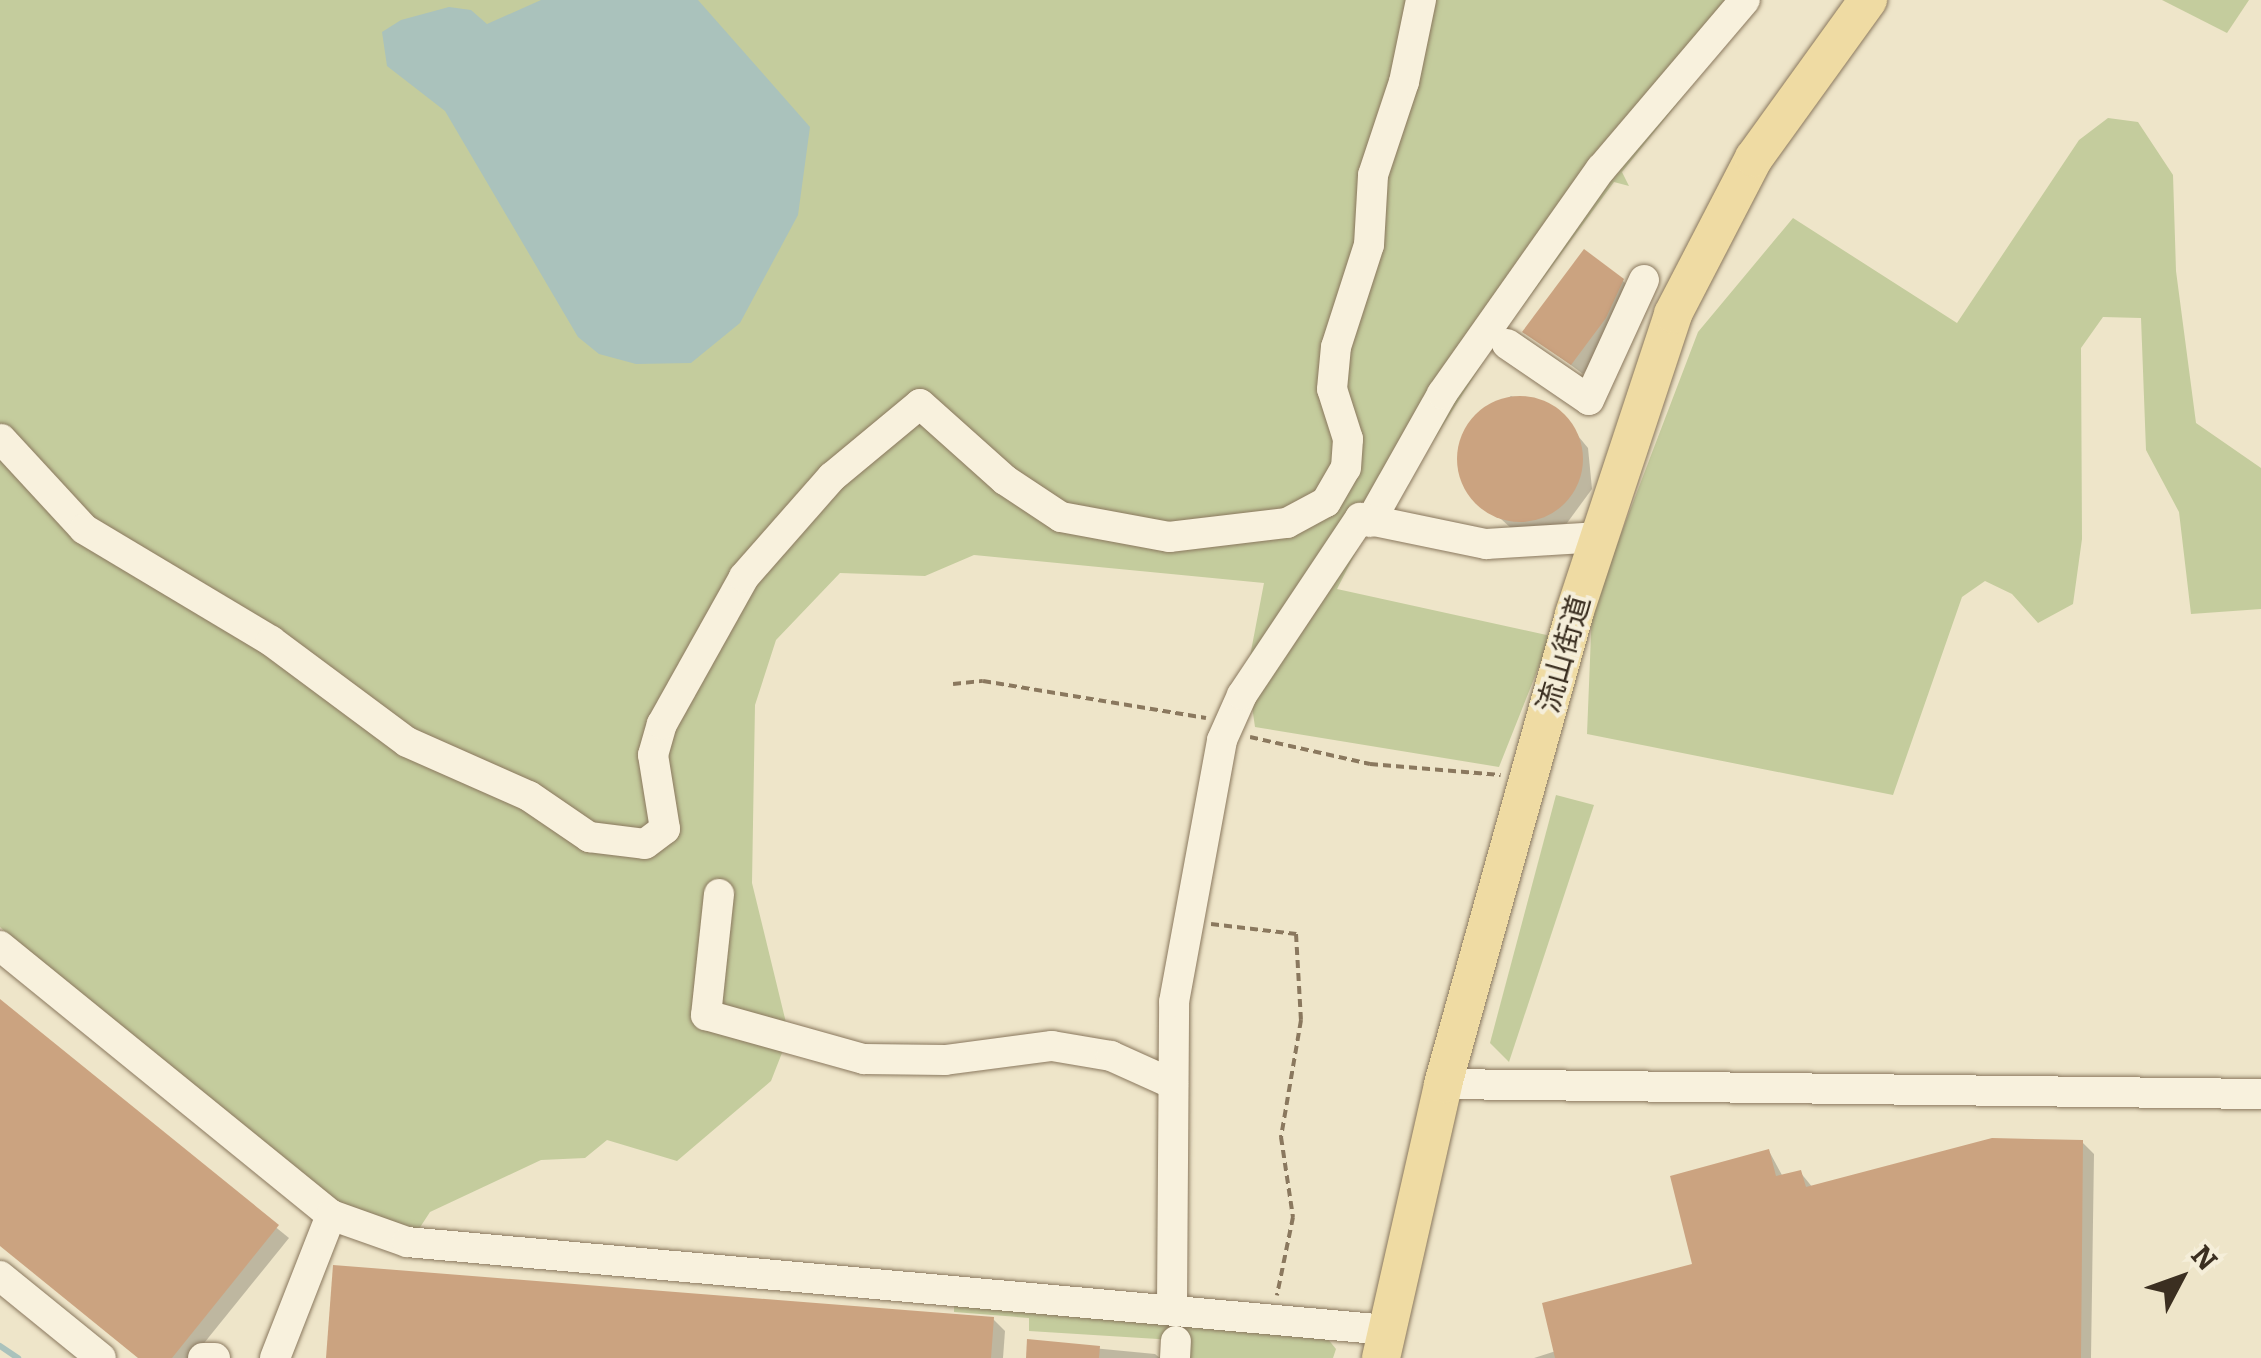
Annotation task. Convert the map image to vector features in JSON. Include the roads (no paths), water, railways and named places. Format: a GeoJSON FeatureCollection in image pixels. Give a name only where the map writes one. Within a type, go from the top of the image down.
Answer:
{"type":"FeatureCollection","features":[{"type":"Feature","properties":{"kind":"main road","name":"流山街道"},"geometry":{"type":"LineString","coordinates":[[1384,1344],[1443,1084],[1533,764],[1600,537],[1674,314],[1714,226],[1798,91],[1868,0]]}},
{"type":"Feature","properties":{"kind":"street"},"geometry":{"type":"LineString","coordinates":[[0,440],[84,529],[271,641],[408,742],[529,796],[589,837],[644,844],[665,828],[653,755],[662,724],[744,577],[832,477],[920,404],[1004,480],[1062,517],[1169,538],[1288,523],[1326,502],[1346,468],[1348,439],[1332,389],[1336,347],[1369,245],[1373,175],[1404,82],[1420,0]]}},
{"type":"Feature","properties":{"kind":"street"},"geometry":{"type":"LineString","coordinates":[[1370,522],[1442,394],[1601,169],[1745,0]]}},
{"type":"Feature","properties":{"kind":"street"},"geometry":{"type":"LineString","coordinates":[[1507,344],[1589,400],[1644,280]]}},
{"type":"Feature","properties":{"kind":"street"},"geometry":{"type":"LineString","coordinates":[[1596,385],[1646,398]]}},
{"type":"Feature","properties":{"kind":"street"},"geometry":{"type":"LineString","coordinates":[[1172,1306],[1174,1002],[1187,920],[1228,727],[1360,518],[1486,544],[1600,537]]}},
{"type":"Feature","properties":{"kind":"street"},"geometry":{"type":"LineString","coordinates":[[719,894],[706,1016],[864,1059],[945,1060],[1052,1046],[1111,1056],[1173,1084]]}},
{"type":"Feature","properties":{"kind":"street"},"geometry":{"type":"LineString","coordinates":[[0,946],[331,1215],[407,1242],[1172,1306],[1273,1317],[1384,1344]]}},
{"type":"Feature","properties":{"kind":"street"},"geometry":{"type":"LineString","coordinates":[[1443,1084],[2261,1094]]}},
{"type":"Feature","properties":{"kind":"street"},"geometry":{"type":"LineString","coordinates":[[275,1358],[331,1215]]}},
{"type":"Feature","properties":{"kind":"street"},"geometry":{"type":"LineString","coordinates":[[0,1276],[101,1358]]}},
{"type":"Feature","properties":{"kind":"street"},"geometry":{"type":"LineString","coordinates":[[203,1358],[215,1358]]}},
{"type":"Feature","properties":{"kind":"water"},"geometry":{"type":"Polygon","coordinates":[[[541,0],[698,0],[810,127],[798,215],[740,323],[691,363],[636,364],[599,354],[578,337],[445,111],[387,66],[382,32],[401,20],[449,7],[471,10],[487,24],[541,0]]]}},
{"type":"Feature","properties":{"kind":"waterway"},"geometry":{"type":"LineString","coordinates":[[0,1346],[18,1358]]}}]}
